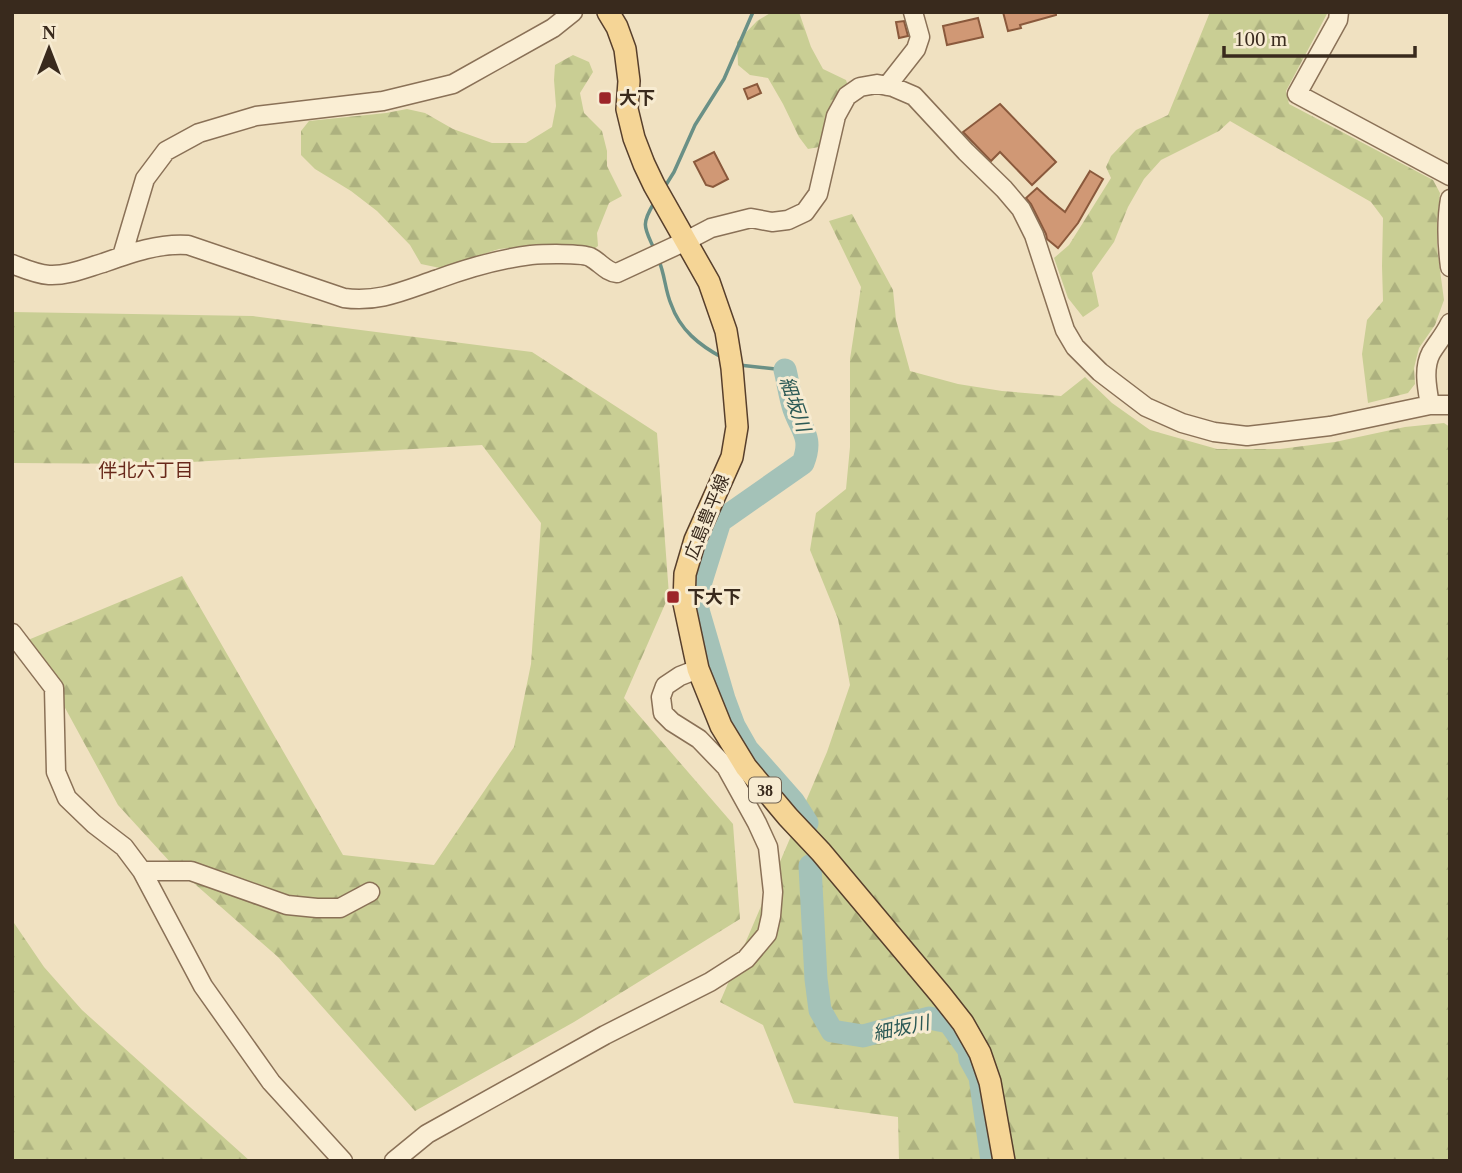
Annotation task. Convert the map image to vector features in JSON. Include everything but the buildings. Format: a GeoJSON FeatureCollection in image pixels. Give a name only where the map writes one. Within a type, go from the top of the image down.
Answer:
{"type":"FeatureCollection","features":[{"type":"Feature","properties":{"kind":"main road","name":"広島豊平線"},"geometry":{"type":"LineString","coordinates":[[608,12],[625,49],[629,81],[627,109],[634,138],[658,194],[709,282],[726,331],[730,359],[737,427],[732,457],[695,540],[685,574],[684,603],[698,669],[721,726],[746,767],[821,852],[963,1023],[980,1052],[990,1082],[1004,1161]]}},
{"type":"Feature","properties":{"kind":"street"},"geometry":{"type":"LineString","coordinates":[[122,256],[145,179],[166,151],[199,133],[256,116],[383,101],[453,84],[554,28],[573,12]]}},
{"type":"Feature","properties":{"kind":"street"},"geometry":{"type":"LineString","coordinates":[[887,86],[916,48],[920,37],[913,12]]}},
{"type":"Feature","properties":{"kind":"street"},"geometry":{"type":"LineString","coordinates":[[1339,12],[1338,20],[1297,94],[1450,176]]}},
{"type":"Feature","properties":{"kind":"street"},"geometry":{"type":"LineString","coordinates":[[12,264],[33,273],[52,276],[79,271],[136,251],[173,244],[188,245],[344,298],[362,301],[382,298],[492,262],[533,255],[585,255],[617,273],[711,228],[751,218],[772,222],[788,220],[805,212],[818,194],[836,116],[846,96],[860,87],[877,84],[914,96],[1021,209],[1034,235],[1065,330],[1075,347],[1100,372],[1146,407],[1192,426],[1247,436],[1330,426],[1430,405],[1450,405]]}},
{"type":"Feature","properties":{"kind":"street"},"geometry":{"type":"LineString","coordinates":[[1450,199],[1447,215],[1450,267]]}},
{"type":"Feature","properties":{"kind":"street"},"geometry":{"type":"LineString","coordinates":[[1430,405],[1426,370],[1430,355],[1450,323]]}},
{"type":"Feature","properties":{"kind":"street"},"geometry":{"type":"LineString","coordinates":[[12,633],[54,688],[56,772],[67,798],[94,824],[124,847],[142,871],[203,986],[271,1082],[343,1161]]}},
{"type":"Feature","properties":{"kind":"street"},"geometry":{"type":"LineString","coordinates":[[394,1161],[427,1134],[606,1035],[710,982],[746,959],[767,934],[773,892],[768,847],[757,823],[726,767],[699,739],[663,713],[661,697],[665,686],[698,669]]}},
{"type":"Feature","properties":{"kind":"street"},"geometry":{"type":"LineString","coordinates":[[142,871],[191,871],[287,905],[307,908],[340,908],[370,892]]}},
{"type":"Feature","properties":{"kind":"green space"},"geometry":{"type":"Polygon","coordinates":[[[772,12],[799,12],[811,47],[823,69],[846,80],[848,86],[832,101],[819,147],[808,149],[799,137],[768,78],[750,75],[738,65],[737,42],[757,21],[772,12]]]}},
{"type":"Feature","properties":{"kind":"green space"},"geometry":{"type":"Polygon","coordinates":[[[1210,12],[1328,12],[1286,91],[1289,104],[1433,180],[1440,193],[1437,248],[1444,300],[1435,325],[1419,348],[1414,368],[1415,384],[1408,393],[1368,403],[1362,354],[1367,320],[1383,301],[1383,218],[1371,202],[1230,121],[1219,131],[1161,160],[1144,179],[1128,207],[1114,242],[1092,273],[1099,306],[1083,317],[1068,298],[1054,258],[1069,245],[1111,178],[1106,167],[1111,156],[1136,130],[1168,115],[1210,12]]]}},
{"type":"Feature","properties":{"kind":"green space"},"geometry":{"type":"Polygon","coordinates":[[[573,55],[589,62],[593,72],[580,93],[584,113],[602,131],[607,151],[607,166],[622,196],[609,203],[597,233],[598,246],[591,251],[534,246],[499,249],[440,268],[421,264],[410,245],[377,211],[315,169],[301,155],[301,131],[309,121],[407,109],[425,113],[453,129],[492,143],[526,143],[552,127],[556,106],[555,65],[573,55]]]}},
{"type":"Feature","properties":{"kind":"green space"},"geometry":{"type":"Polygon","coordinates":[[[852,214],[893,290],[896,320],[910,371],[958,384],[1061,396],[1085,377],[1112,403],[1150,430],[1217,449],[1280,449],[1335,442],[1405,427],[1444,423],[1450,427],[1450,1161],[899,1161],[898,1117],[794,1103],[763,1025],[720,1002],[827,752],[850,685],[838,619],[810,550],[816,513],[846,489],[850,447],[850,359],[861,287],[829,221],[852,214]]]}},
{"type":"Feature","properties":{"kind":"green space"},"geometry":{"type":"Polygon","coordinates":[[[12,312],[253,316],[532,352],[657,433],[669,595],[624,698],[733,824],[740,919],[574,1022],[415,1111],[278,957],[171,863],[118,805],[28,640],[182,576],[343,855],[434,865],[514,747],[531,664],[541,523],[482,445],[157,464],[12,463],[12,312]]]}},
{"type":"Feature","properties":{"kind":"green space"},"geometry":{"type":"Polygon","coordinates":[[[12,920],[44,967],[82,1010],[250,1161],[12,1161],[12,920]]]}},
{"type":"Feature","properties":{"kind":"waterway","name":"細坂川"},"geometry":{"type":"LineString","coordinates":[[664,188],[695,125],[724,79],[753,12]]}},
{"type":"Feature","properties":{"kind":"waterway","name":"細坂川"},"geometry":{"type":"LineString","coordinates":[[654,203],[647,217],[646,227],[655,251]]}},
{"type":"Feature","properties":{"kind":"waterway","name":"細坂川"},"geometry":{"type":"LineString","coordinates":[[659,261],[669,299],[680,322],[698,342],[723,358]]}},
{"type":"Feature","properties":{"kind":"waterway","name":"細坂川"},"geometry":{"type":"LineString","coordinates":[[739,365],[785,370]]}},
{"type":"Feature","properties":{"kind":"waterway","name":"細坂川"},"geometry":{"type":"LineString","coordinates":[[785,370],[794,409],[807,441],[803,463],[720,521],[698,591],[698,610],[734,726],[747,749],[793,801],[807,823]]}},
{"type":"Feature","properties":{"kind":"waterway","name":"細坂川"},"geometry":{"type":"LineString","coordinates":[[810,866],[820,1010],[832,1031],[863,1036],[929,1018],[949,1022],[969,1050],[970,1059],[980,1077],[992,1161]]}},
{"type":"Feature","properties":{"kind":"place","name":"大下"},"geometry":{"type":"Point","coordinates":[605,98]}},
{"type":"Feature","properties":{"kind":"place","name":"下大下"},"geometry":{"type":"Point","coordinates":[673,597]}},
{"type":"Feature","properties":{"kind":"district","name":"伴北六丁目"},"geometry":{"type":"Point","coordinates":[146,470]}}]}
